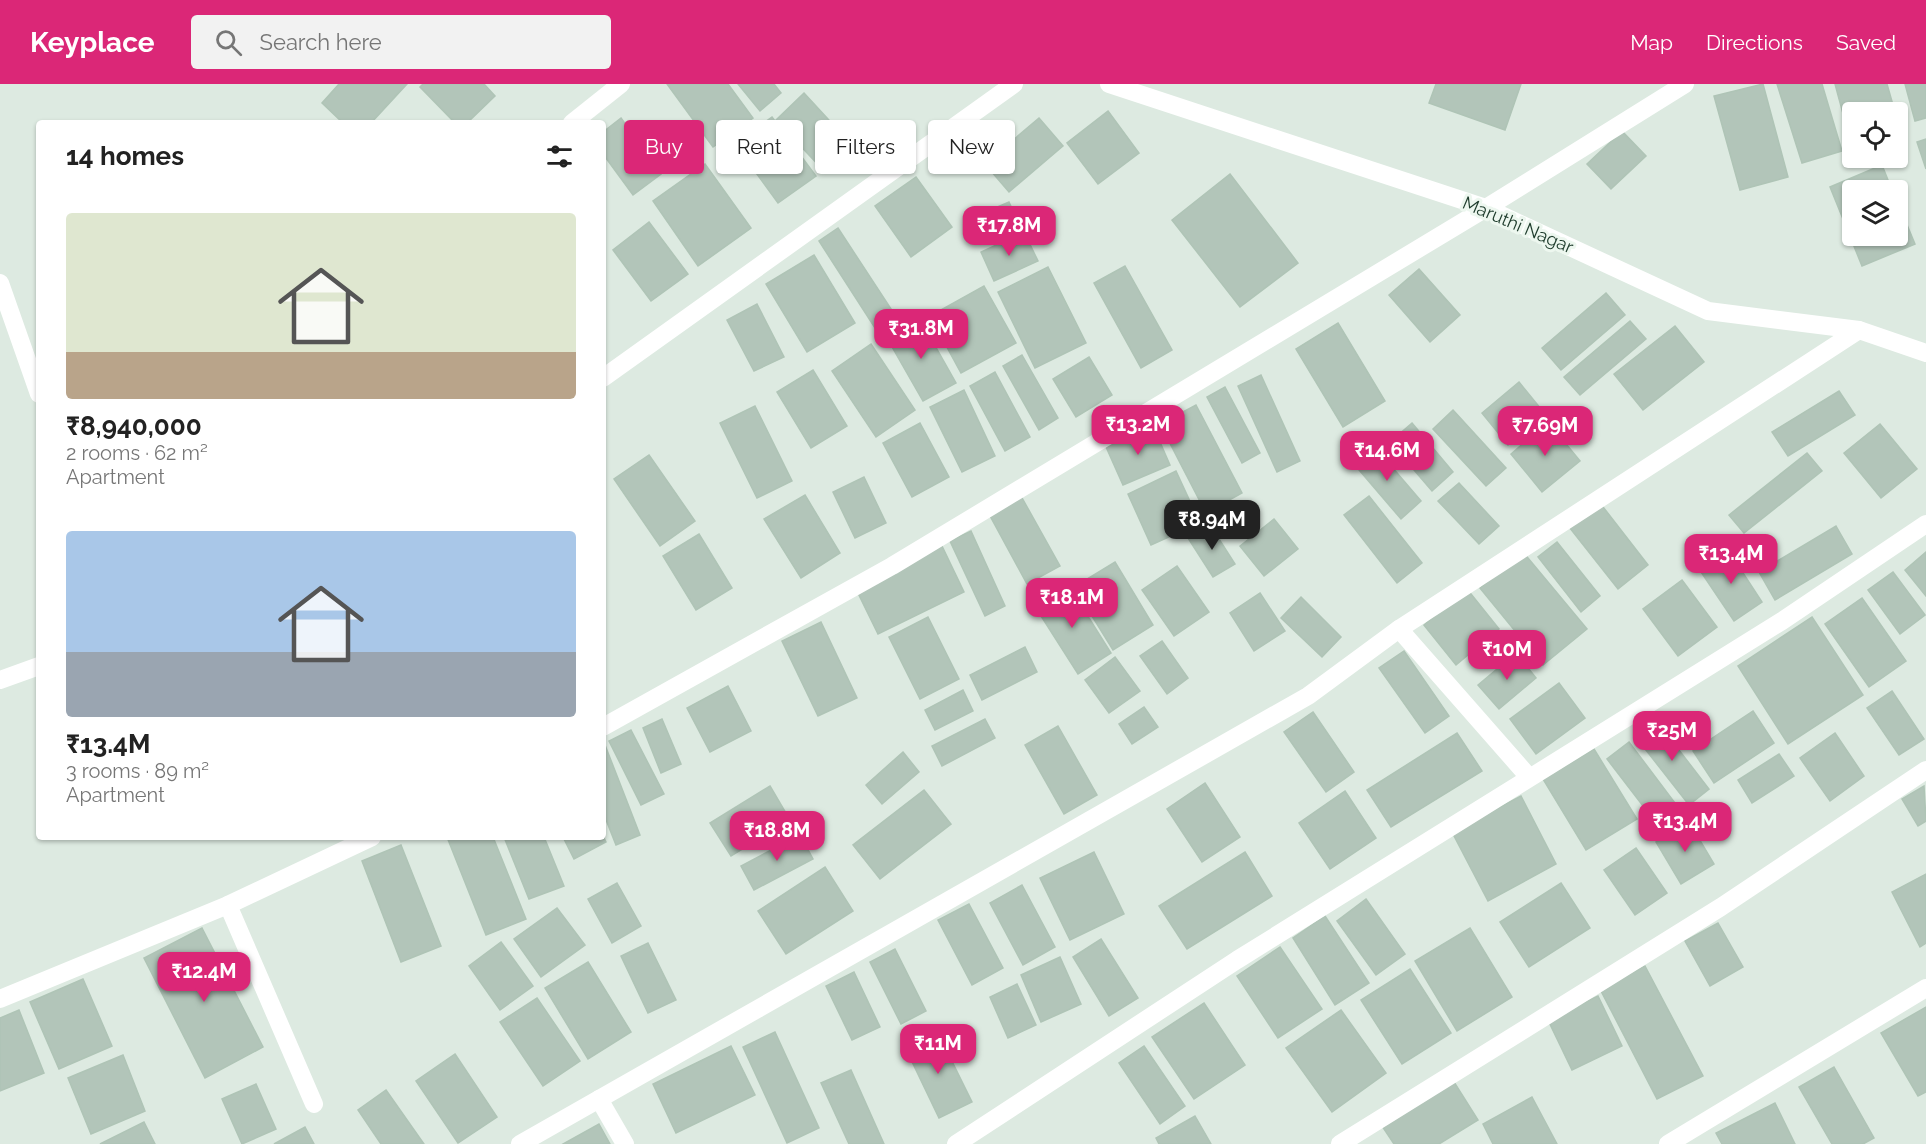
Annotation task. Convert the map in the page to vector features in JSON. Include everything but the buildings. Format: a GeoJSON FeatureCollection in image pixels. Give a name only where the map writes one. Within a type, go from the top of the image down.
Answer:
{"type":"FeatureCollection","features":[{"type":"Feature","properties":{"kind":"street"},"geometry":{"type":"LineString","coordinates":[[576,120],[621,84]]}},
{"type":"Feature","properties":{"kind":"street"},"geometry":{"type":"LineString","coordinates":[[606,376],[1014,84]]}},
{"type":"Feature","properties":{"kind":"street","name":"Maruthi Nagar"},"geometry":{"type":"LineString","coordinates":[[1109,84],[1486,208],[1708,311],[1858,330],[1926,353]]}},
{"type":"Feature","properties":{"kind":"street"},"geometry":{"type":"LineString","coordinates":[[606,725],[892,566],[1486,208],[1685,84]]}},
{"type":"Feature","properties":{"kind":"street"},"geometry":{"type":"LineString","coordinates":[[0,283],[36,385]]}},
{"type":"Feature","properties":{"kind":"street"},"geometry":{"type":"LineString","coordinates":[[520,1144],[1308,696],[1399,629],[1858,330]]}},
{"type":"Feature","properties":{"kind":"street"},"geometry":{"type":"LineString","coordinates":[[956,1144],[1237,960],[1528,776],[1782,621],[1926,524]]}},
{"type":"Feature","properties":{"kind":"street"},"geometry":{"type":"LineString","coordinates":[[1399,629],[1528,776]]}},
{"type":"Feature","properties":{"kind":"street"},"geometry":{"type":"LineString","coordinates":[[0,680],[36,667]]}},
{"type":"Feature","properties":{"kind":"street"},"geometry":{"type":"LineString","coordinates":[[1340,1144],[1721,908],[1926,770]]}},
{"type":"Feature","properties":{"kind":"street"},"geometry":{"type":"LineString","coordinates":[[0,999],[228,905],[366,840]]}},
{"type":"Feature","properties":{"kind":"street"},"geometry":{"type":"LineString","coordinates":[[228,905],[314,1104]]}},
{"type":"Feature","properties":{"kind":"street"},"geometry":{"type":"LineString","coordinates":[[1668,1144],[1926,988]]}},
{"type":"Feature","properties":{"kind":"street"},"geometry":{"type":"LineString","coordinates":[[599,1098],[625,1144]]}}]}
